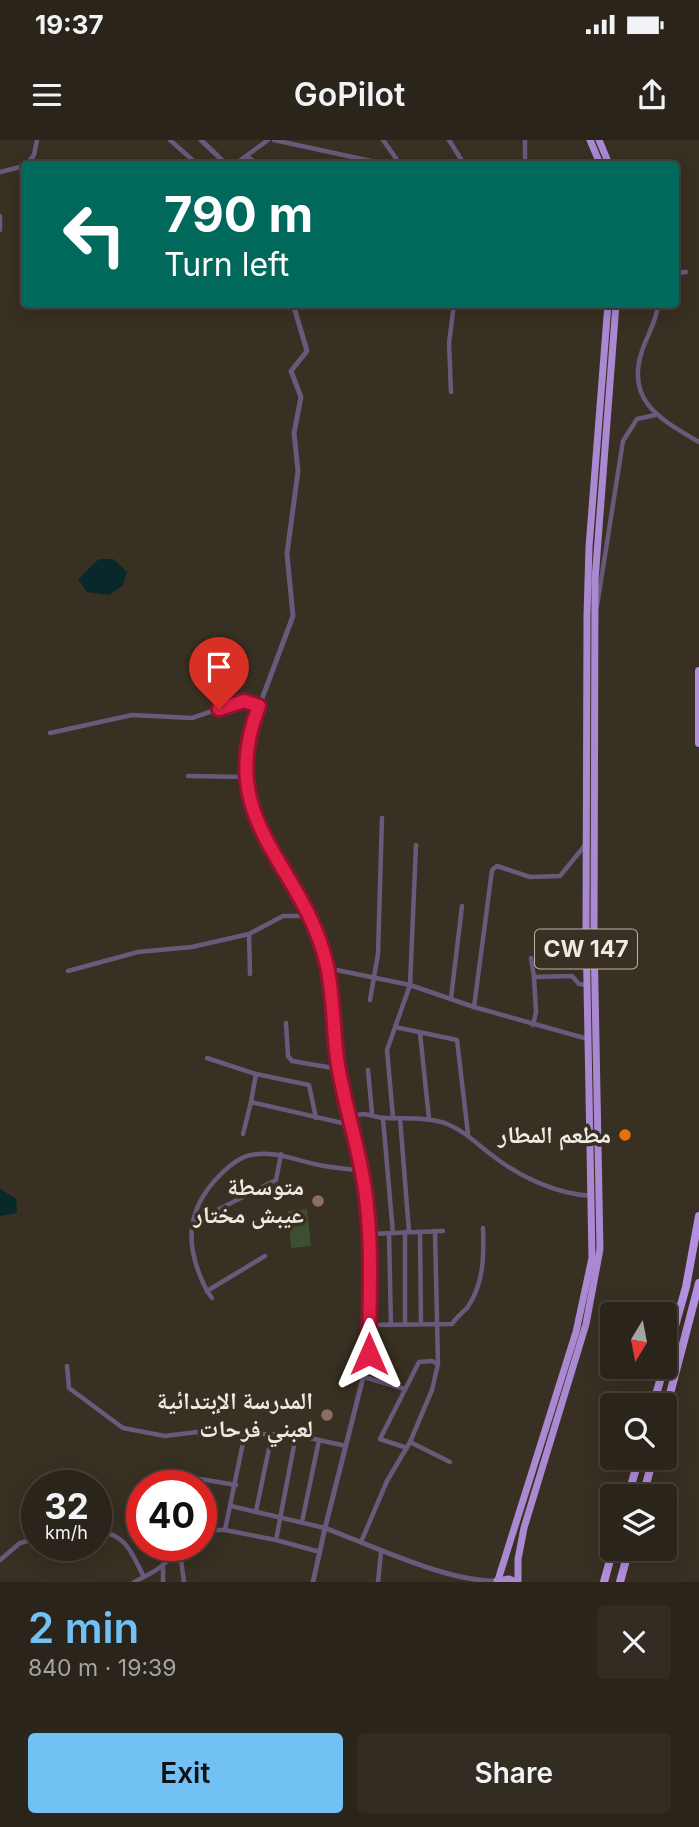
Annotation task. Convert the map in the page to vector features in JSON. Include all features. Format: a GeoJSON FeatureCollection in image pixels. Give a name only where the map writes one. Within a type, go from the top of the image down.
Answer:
{"type":"FeatureCollection","features":[{"type":"Feature","properties":{"kind":"highway"},"geometry":{"type":"LineString","coordinates":[[590,140],[599,161]]}},
{"type":"Feature","properties":{"kind":"highway"},"geometry":{"type":"LineString","coordinates":[[599,140],[608,161]]}},
{"type":"Feature","properties":{"kind":"highway","name":"CW 147"},"geometry":{"type":"LineString","coordinates":[[497,1581],[583,1308],[592,1258],[586,844],[589,547],[608,308]]}},
{"type":"Feature","properties":{"kind":"highway","name":"CW 147"},"geometry":{"type":"LineString","coordinates":[[517,1582],[523,1528],[586,1324],[600,1250],[594,938],[595,612],[616,308]]}},
{"type":"Feature","properties":{"kind":"highway"},"geometry":{"type":"LineString","coordinates":[[699,671],[699,743]]}},
{"type":"Feature","properties":{"kind":"highway"},"geometry":{"type":"LineString","coordinates":[[677,1318],[699,1216]]}},
{"type":"Feature","properties":{"kind":"highway"},"geometry":{"type":"LineString","coordinates":[[670,1393],[699,1283]]}},
{"type":"Feature","properties":{"kind":"highway"},"geometry":{"type":"LineString","coordinates":[[604,1582],[610,1561]]}},
{"type":"Feature","properties":{"kind":"highway"},"geometry":{"type":"LineString","coordinates":[[620,1582],[626,1561]]}},
{"type":"Feature","properties":{"kind":"highway"},"geometry":{"type":"LineString","coordinates":[[497,1581],[509,1579],[517,1582]]}},
{"type":"Feature","properties":{"kind":"street"},"geometry":{"type":"LineString","coordinates":[[29,161],[34,155],[37,140]]}},
{"type":"Feature","properties":{"kind":"street"},"geometry":{"type":"LineString","coordinates":[[170,140],[194,161]]}},
{"type":"Feature","properties":{"kind":"street"},"geometry":{"type":"LineString","coordinates":[[201,140],[223,161]]}},
{"type":"Feature","properties":{"kind":"street"},"geometry":{"type":"LineString","coordinates":[[239,161],[268,140]]}},
{"type":"Feature","properties":{"kind":"street"},"geometry":{"type":"LineString","coordinates":[[274,140],[370,161]]}},
{"type":"Feature","properties":{"kind":"street"},"geometry":{"type":"LineString","coordinates":[[383,140],[395,161]]}},
{"type":"Feature","properties":{"kind":"street"},"geometry":{"type":"LineString","coordinates":[[449,140],[462,161]]}},
{"type":"Feature","properties":{"kind":"street"},"geometry":{"type":"LineString","coordinates":[[525,140],[525,161]]}},
{"type":"Feature","properties":{"kind":"street"},"geometry":{"type":"LineString","coordinates":[[248,156],[254,161]]}},
{"type":"Feature","properties":{"kind":"street"},"geometry":{"type":"LineString","coordinates":[[350,161],[354,158]]}},
{"type":"Feature","properties":{"kind":"street"},"geometry":{"type":"LineString","coordinates":[[0,172],[21,166]]}},
{"type":"Feature","properties":{"kind":"street"},"geometry":{"type":"LineString","coordinates":[[0,216],[0,230]]}},
{"type":"Feature","properties":{"kind":"street"},"geometry":{"type":"LineString","coordinates":[[679,273],[686,272]]}},
{"type":"Feature","properties":{"kind":"street"},"geometry":{"type":"LineString","coordinates":[[294,308],[307,353],[291,371],[301,397],[294,433],[298,471],[287,554],[293,616],[249,740],[246,791],[264,839],[290,879],[309,916],[327,968],[339,1069],[362,1171],[369,1234],[369,1354],[313,1582]]}},
{"type":"Feature","properties":{"kind":"street"},"geometry":{"type":"LineString","coordinates":[[451,393],[450,318],[453,308]]}},
{"type":"Feature","properties":{"kind":"street"},"geometry":{"type":"LineString","coordinates":[[657,308],[638,368],[641,393],[655,415],[699,442]]}},
{"type":"Feature","properties":{"kind":"street"},"geometry":{"type":"LineString","coordinates":[[595,612],[604,575],[624,441],[637,419],[655,415]]}},
{"type":"Feature","properties":{"kind":"street"},"geometry":{"type":"LineString","coordinates":[[50,733],[132,715],[192,718],[244,701],[259,706]]}},
{"type":"Feature","properties":{"kind":"street"},"geometry":{"type":"LineString","coordinates":[[188,776],[245,776]]}},
{"type":"Feature","properties":{"kind":"street"},"geometry":{"type":"LineString","coordinates":[[370,1000],[376,977],[382,818]]}},
{"type":"Feature","properties":{"kind":"street"},"geometry":{"type":"LineString","coordinates":[[474,1007],[492,870],[497,866],[530,877],[560,876],[586,844]]}},
{"type":"Feature","properties":{"kind":"street"},"geometry":{"type":"LineString","coordinates":[[393,1118],[387,1050],[410,985],[416,845]]}},
{"type":"Feature","properties":{"kind":"street"},"geometry":{"type":"LineString","coordinates":[[451,999],[462,906]]}},
{"type":"Feature","properties":{"kind":"street"},"geometry":{"type":"LineString","coordinates":[[68,971],[138,952],[192,947],[249,934],[283,916],[309,916]]}},
{"type":"Feature","properties":{"kind":"street"},"geometry":{"type":"LineString","coordinates":[[249,934],[250,974]]}},
{"type":"Feature","properties":{"kind":"street"},"geometry":{"type":"LineString","coordinates":[[531,958],[536,1012],[533,1025]]}},
{"type":"Feature","properties":{"kind":"street"},"geometry":{"type":"LineString","coordinates":[[327,968],[410,985],[533,1025],[588,1039]]}},
{"type":"Feature","properties":{"kind":"street"},"geometry":{"type":"LineString","coordinates":[[534,977],[572,976],[579,984],[587,985]]}},
{"type":"Feature","properties":{"kind":"street"},"geometry":{"type":"LineString","coordinates":[[286,1023],[288,1056],[292,1060],[339,1069]]}},
{"type":"Feature","properties":{"kind":"street"},"geometry":{"type":"LineString","coordinates":[[395,1027],[457,1040],[468,1135]]}},
{"type":"Feature","properties":{"kind":"street"},"geometry":{"type":"LineString","coordinates":[[420,1033],[429,1119]]}},
{"type":"Feature","properties":{"kind":"street"},"geometry":{"type":"LineString","coordinates":[[207,1058],[256,1074],[309,1085],[316,1118]]}},
{"type":"Feature","properties":{"kind":"street"},"geometry":{"type":"LineString","coordinates":[[368,1070],[372,1113]]}},
{"type":"Feature","properties":{"kind":"street"},"geometry":{"type":"LineString","coordinates":[[243,1134],[256,1074]]}},
{"type":"Feature","properties":{"kind":"street"},"geometry":{"type":"LineString","coordinates":[[251,1102],[352,1125]]}},
{"type":"Feature","properties":{"kind":"street"},"geometry":{"type":"LineString","coordinates":[[350,1116],[372,1113],[383,1119],[429,1119],[468,1135],[489,1153],[533,1181],[592,1196]]}},
{"type":"Feature","properties":{"kind":"street"},"geometry":{"type":"LineString","coordinates":[[400,1118],[407,1232],[405,1324]]}},
{"type":"Feature","properties":{"kind":"street"},"geometry":{"type":"LineString","coordinates":[[383,1119],[391,1233],[391,1325]]}},
{"type":"Feature","properties":{"kind":"street"},"geometry":{"type":"LineString","coordinates":[[212,1298],[195,1268],[191,1232],[202,1194],[230,1166],[250,1155],[281,1154],[323,1166],[362,1171]]}},
{"type":"Feature","properties":{"kind":"street"},"geometry":{"type":"LineString","coordinates":[[193,1223],[276,1180],[281,1154]]}},
{"type":"Feature","properties":{"kind":"street"},"geometry":{"type":"LineString","coordinates":[[369,1325],[452,1324],[467,1307],[479,1285],[484,1258],[483,1228]]}},
{"type":"Feature","properties":{"kind":"street"},"geometry":{"type":"LineString","coordinates":[[361,1542],[387,1481],[410,1442],[432,1390],[438,1364],[435,1231]]}},
{"type":"Feature","properties":{"kind":"street"},"geometry":{"type":"LineString","coordinates":[[369,1234],[443,1231]]}},
{"type":"Feature","properties":{"kind":"street"},"geometry":{"type":"LineString","coordinates":[[420,1232],[421,1324]]}},
{"type":"Feature","properties":{"kind":"street"},"geometry":{"type":"LineString","coordinates":[[207,1292],[265,1256]]}},
{"type":"Feature","properties":{"kind":"street"},"geometry":{"type":"LineString","coordinates":[[407,1448],[380,1439],[419,1362],[432,1361],[438,1364]]}},
{"type":"Feature","properties":{"kind":"street"},"geometry":{"type":"LineString","coordinates":[[67,1366],[69,1388],[116,1425],[165,1436],[245,1433],[296,1435],[346,1446]]}},
{"type":"Feature","properties":{"kind":"street"},"geometry":{"type":"LineString","coordinates":[[364,1377],[405,1389]]}},
{"type":"Feature","properties":{"kind":"street"},"geometry":{"type":"LineString","coordinates":[[225,1530],[245,1433]]}},
{"type":"Feature","properties":{"kind":"street"},"geometry":{"type":"LineString","coordinates":[[256,1511],[272,1434]]}},
{"type":"Feature","properties":{"kind":"street"},"geometry":{"type":"LineString","coordinates":[[276,1540],[296,1435]]}},
{"type":"Feature","properties":{"kind":"street"},"geometry":{"type":"LineString","coordinates":[[302,1522],[319,1440]]}},
{"type":"Feature","properties":{"kind":"street"},"geometry":{"type":"LineString","coordinates":[[410,1442],[450,1462]]}},
{"type":"Feature","properties":{"kind":"street"},"geometry":{"type":"LineString","coordinates":[[217,1482],[236,1485]]}},
{"type":"Feature","properties":{"kind":"street"},"geometry":{"type":"LineString","coordinates":[[231,1506],[325,1528],[381,1552],[456,1576],[497,1581]]}},
{"type":"Feature","properties":{"kind":"street"},"geometry":{"type":"LineString","coordinates":[[217,1530],[276,1540],[320,1552]]}},
{"type":"Feature","properties":{"kind":"street"},"geometry":{"type":"LineString","coordinates":[[112,1534],[128,1546],[144,1577]]}},
{"type":"Feature","properties":{"kind":"street"},"geometry":{"type":"LineString","coordinates":[[0,1560],[21,1543]]}},
{"type":"Feature","properties":{"kind":"street"},"geometry":{"type":"LineString","coordinates":[[378,1582],[381,1552]]}},
{"type":"Feature","properties":{"kind":"street"},"geometry":{"type":"LineString","coordinates":[[134,1582],[167,1561]]}},
{"type":"Feature","properties":{"kind":"street"},"geometry":{"type":"LineString","coordinates":[[180,1561],[184,1582]]}},
{"type":"Feature","properties":{"kind":"street"},"geometry":{"type":"LineString","coordinates":[[163,1566],[163,1582]]}},
{"type":"Feature","properties":{"kind":"street"},"geometry":{"type":"LineString","coordinates":[[456,1576],[467,1582]]}},
{"type":"Feature","properties":{"kind":"green space"},"geometry":{"type":"Polygon","coordinates":[[[307,1209],[311,1246],[291,1248],[288,1211],[307,1209]]]}},
{"type":"Feature","properties":{"kind":"water"},"geometry":{"type":"Polygon","coordinates":[[[99,559],[113,559],[127,572],[123,585],[109,595],[87,592],[78,579],[99,559]]]}},
{"type":"Feature","properties":{"kind":"water"},"geometry":{"type":"Polygon","coordinates":[[[0,1189],[16,1199],[17,1213],[0,1216],[0,1189]]]}},
{"type":"Feature","properties":{"kind":"place","name":"مطعم المطار"},"geometry":{"type":"Point","coordinates":[625,1135]}},
{"type":"Feature","properties":{"kind":"place","name":"متوسطة عيبش مختار"},"geometry":{"type":"Point","coordinates":[318,1201]}},
{"type":"Feature","properties":{"kind":"place","name":"المدرسة الإبتدائية لعبني فرحات"},"geometry":{"type":"Point","coordinates":[327,1415]}},
{"type":"Feature","properties":{"kind":"route"},"geometry":{"type":"LineString","coordinates":[[219,709],[244,701],[259,706],[247,748],[246,791],[264,839],[290,879],[313,925],[327,968],[339,1069],[366,1193],[370,1248],[369,1354]]}}]}
